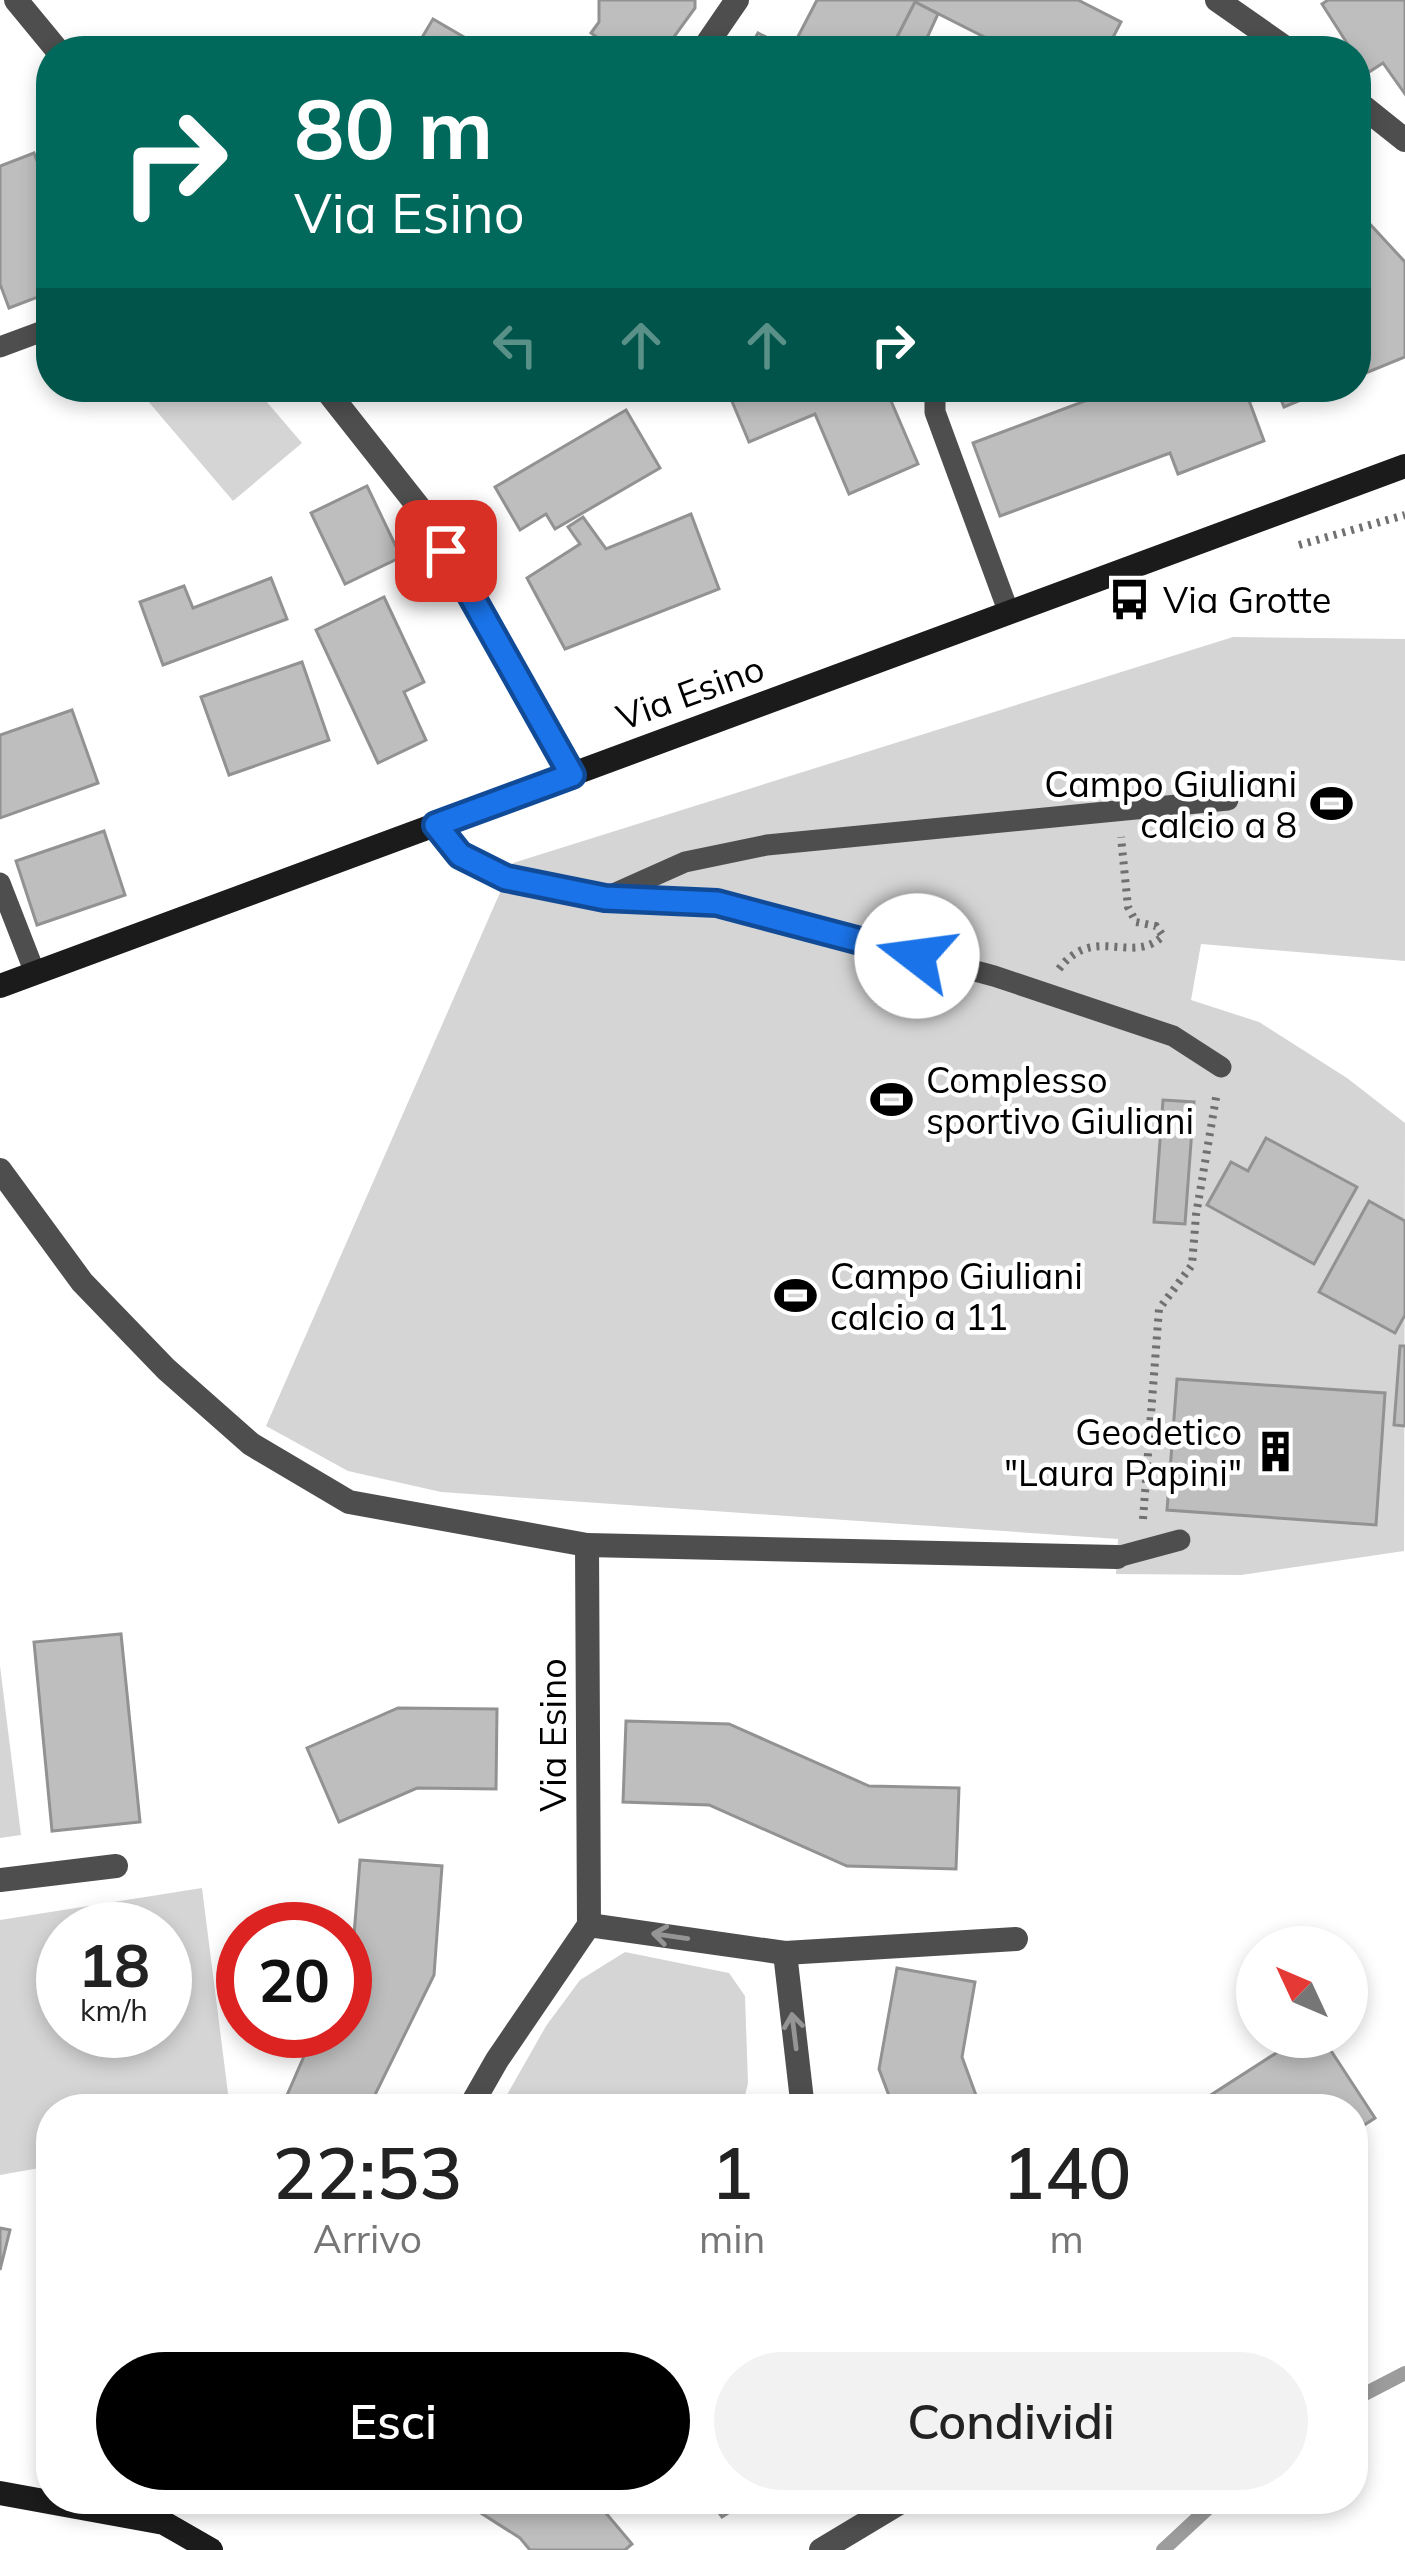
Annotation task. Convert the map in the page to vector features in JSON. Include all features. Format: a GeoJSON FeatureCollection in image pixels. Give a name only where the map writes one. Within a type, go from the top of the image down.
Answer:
{"type":"FeatureCollection","features":[{"type":"Feature","properties":{"kind":"street"},"geometry":{"type":"LineString","coordinates":[[16,0],[46,36]]}},
{"type":"Feature","properties":{"kind":"street"},"geometry":{"type":"LineString","coordinates":[[712,36],[737,0]]}},
{"type":"Feature","properties":{"kind":"street"},"geometry":{"type":"LineString","coordinates":[[1217,0],[1269,36]]}},
{"type":"Feature","properties":{"kind":"street"},"geometry":{"type":"LineString","coordinates":[[1371,113],[1405,140]]}},
{"type":"Feature","properties":{"kind":"street"},"geometry":{"type":"LineString","coordinates":[[336,402],[424,515],[572,775]]}},
{"type":"Feature","properties":{"kind":"street","name":"Via Esino"},"geometry":{"type":"LineString","coordinates":[[0,986],[1405,466]]}},
{"type":"Feature","properties":{"kind":"street"},"geometry":{"type":"LineString","coordinates":[[1377,476],[1405,476]]}},
{"type":"Feature","properties":{"kind":"street"},"geometry":{"type":"LineString","coordinates":[[0,1170],[82,1282],[166,1369],[251,1444],[349,1502],[587,1545],[1129,1554]]}},
{"type":"Feature","properties":{"kind":"street","name":"Via Esino"},"geometry":{"type":"LineString","coordinates":[[587,1545],[589,1925]]}},
{"type":"Feature","properties":{"kind":"street"},"geometry":{"type":"LineString","coordinates":[[0,1880],[116,1866]]}},
{"type":"Feature","properties":{"kind":"street"},"geometry":{"type":"LineString","coordinates":[[478,2094],[589,1925],[785,1953],[1016,1939]]}},
{"type":"Feature","properties":{"kind":"street"},"geometry":{"type":"LineString","coordinates":[[785,1953],[801,2094]]}},
{"type":"Feature","properties":{"kind":"street"},"geometry":{"type":"LineString","coordinates":[[0,2493],[36,2499]]}},
{"type":"Feature","properties":{"kind":"street"},"geometry":{"type":"LineString","coordinates":[[119,2514],[164,2522],[211,2550]]}},
{"type":"Feature","properties":{"kind":"street"},"geometry":{"type":"LineString","coordinates":[[821,2550],[881,2514]]}},
{"type":"Feature","properties":{"kind":"lane"},"geometry":{"type":"LineString","coordinates":[[0,347],[36,334]]}},
{"type":"Feature","properties":{"kind":"lane"},"geometry":{"type":"LineString","coordinates":[[935,402],[1009,613]]}},
{"type":"Feature","properties":{"kind":"lane"},"geometry":{"type":"LineString","coordinates":[[605,898],[685,862],[767,845],[1228,800]]}},
{"type":"Feature","properties":{"kind":"lane"},"geometry":{"type":"LineString","coordinates":[[436,825],[460,855],[506,878],[605,898],[717,903],[994,976],[1173,1036],[1221,1067]]}},
{"type":"Feature","properties":{"kind":"lane"},"geometry":{"type":"LineString","coordinates":[[0,883],[35,974]]}},
{"type":"Feature","properties":{"kind":"lane"},"geometry":{"type":"LineString","coordinates":[[1129,1554],[1180,1540]]}},
{"type":"Feature","properties":{"kind":"path"},"geometry":{"type":"LineString","coordinates":[[1060,968],[1072,952],[1088,945],[1140,946],[1155,944],[1163,936],[1156,926],[1136,922],[1128,907],[1118,812]]}},
{"type":"Feature","properties":{"kind":"path"},"geometry":{"type":"LineString","coordinates":[[1129,1554],[1159,1309],[1192,1265],[1221,1067]]}},
{"type":"Feature","properties":{"kind":"shaded area"},"geometry":{"type":"Polygon","coordinates":[[[149,402],[267,402],[302,443],[233,501],[149,402]]]}},
{"type":"Feature","properties":{"kind":"shaded area","name":"Complesso sportivo Giuliani"},"geometry":{"type":"Polygon","coordinates":[[[1233,637],[1405,639],[1405,961],[1201,944],[1191,1000],[1259,1022],[1347,1078],[1405,1123],[1404,1551],[1241,1575],[1116,1574],[1118,1539],[441,1492],[348,1471],[266,1426],[513,863],[1233,637]]]}},
{"type":"Feature","properties":{"kind":"shaded area"},"geometry":{"type":"Polygon","coordinates":[[[0,1666],[21,1835],[0,1838],[0,1666]]]}},
{"type":"Feature","properties":{"kind":"shaded area"},"geometry":{"type":"Polygon","coordinates":[[[202,1888],[216,1998],[216,2058],[224,2058],[228,2094],[36,2094],[36,2169],[0,2175],[0,1920],[36,1914],[36,2058],[192,2058],[192,1902],[114,1902],[202,1888]]]}},
{"type":"Feature","properties":{"kind":"shaded area"},"geometry":{"type":"Polygon","coordinates":[[[625,1952],[729,1973],[745,1996],[745,2094],[507,2094],[546,2026],[580,1980],[625,1952]]]}},
{"type":"Feature","properties":{"kind":"building"},"geometry":{"type":"Polygon","coordinates":[[[599,0],[695,0],[695,8],[675,36],[595,36],[591,33],[599,22],[599,0]]]}},
{"type":"Feature","properties":{"kind":"building"},"geometry":{"type":"Polygon","coordinates":[[[817,0],[1078,0],[1121,22],[1114,36],[982,36],[915,2],[898,36],[798,36],[817,0]]]}},
{"type":"Feature","properties":{"kind":"building"},"geometry":{"type":"Polygon","coordinates":[[[1328,0],[1405,0],[1405,94],[1383,63],[1371,71],[1371,36],[1342,36],[1322,4],[1328,0]]]}},
{"type":"Feature","properties":{"kind":"building"},"geometry":{"type":"Polygon","coordinates":[[[915,2],[938,14],[928,36],[898,36],[915,2]]]}},
{"type":"Feature","properties":{"kind":"building"},"geometry":{"type":"Polygon","coordinates":[[[433,19],[462,36],[423,36],[433,19]]]}},
{"type":"Feature","properties":{"kind":"building"},"geometry":{"type":"Polygon","coordinates":[[[34,153],[36,158],[36,298],[9,308],[0,284],[0,166],[34,153]]]}},
{"type":"Feature","properties":{"kind":"building"},"geometry":{"type":"Polygon","coordinates":[[[1371,225],[1405,262],[1405,357],[1371,371],[1371,225]]]}},
{"type":"Feature","properties":{"kind":"building"},"geometry":{"type":"Polygon","coordinates":[[[732,402],[891,402],[918,464],[849,494],[815,414],[749,442],[732,402]]]}},
{"type":"Feature","properties":{"kind":"building"},"geometry":{"type":"Polygon","coordinates":[[[1082,402],[1250,402],[1264,441],[1178,474],[1170,453],[1000,516],[973,443],[1082,402]]]}},
{"type":"Feature","properties":{"kind":"building"},"geometry":{"type":"Polygon","coordinates":[[[626,410],[660,468],[555,529],[546,514],[520,530],[495,487],[626,410]]]}},
{"type":"Feature","properties":{"kind":"building"},"geometry":{"type":"Polygon","coordinates":[[[367,486],[401,557],[345,584],[311,513],[367,486]]]}},
{"type":"Feature","properties":{"kind":"building"},"geometry":{"type":"Polygon","coordinates":[[[691,514],[719,589],[565,649],[527,578],[580,544],[568,527],[583,517],[606,549],[691,514]]]}},
{"type":"Feature","properties":{"kind":"building"},"geometry":{"type":"Polygon","coordinates":[[[271,578],[287,619],[163,665],[140,602],[184,586],[193,608],[271,578]]]}},
{"type":"Feature","properties":{"kind":"building"},"geometry":{"type":"Polygon","coordinates":[[[384,597],[424,682],[404,692],[426,740],[378,763],[316,630],[384,597]]]}},
{"type":"Feature","properties":{"kind":"building"},"geometry":{"type":"Polygon","coordinates":[[[302,662],[329,740],[229,775],[201,697],[302,662]]]}},
{"type":"Feature","properties":{"kind":"building"},"geometry":{"type":"Polygon","coordinates":[[[72,710],[98,783],[0,818],[0,735],[72,710]]]}},
{"type":"Feature","properties":{"kind":"building"},"geometry":{"type":"Polygon","coordinates":[[[104,831],[125,895],[37,925],[16,861],[104,831]]]}},
{"type":"Feature","properties":{"kind":"building"},"geometry":{"type":"Polygon","coordinates":[[[1163,1100],[1194,1102],[1185,1224],[1154,1222],[1163,1100]]]}},
{"type":"Feature","properties":{"kind":"building"},"geometry":{"type":"Polygon","coordinates":[[[1266,1138],[1357,1187],[1314,1264],[1207,1205],[1231,1162],[1248,1171],[1266,1138]]]}},
{"type":"Feature","properties":{"kind":"building"},"geometry":{"type":"Polygon","coordinates":[[[1369,1201],[1405,1221],[1405,1315],[1395,1333],[1319,1292],[1369,1201]]]}},
{"type":"Feature","properties":{"kind":"building"},"geometry":{"type":"Polygon","coordinates":[[[1400,1346],[1405,1346],[1405,1426],[1394,1425],[1400,1346]]]}},
{"type":"Feature","properties":{"kind":"building","name":"Geodetico \"Laura Papini\""},"geometry":{"type":"Polygon","coordinates":[[[1177,1379],[1385,1393],[1376,1525],[1167,1510],[1177,1379]]]}},
{"type":"Feature","properties":{"kind":"building"},"geometry":{"type":"Polygon","coordinates":[[[121,1634],[140,1822],[52,1831],[34,1642],[121,1634]]]}},
{"type":"Feature","properties":{"kind":"building"},"geometry":{"type":"Polygon","coordinates":[[[398,1708],[497,1709],[496,1789],[417,1788],[339,1822],[307,1748],[398,1708]]]}},
{"type":"Feature","properties":{"kind":"building"},"geometry":{"type":"Polygon","coordinates":[[[626,1721],[729,1724],[869,1786],[959,1788],[956,1869],[847,1866],[709,1805],[623,1802],[626,1721]]]}},
{"type":"Feature","properties":{"kind":"building"},"geometry":{"type":"Polygon","coordinates":[[[360,1860],[442,1866],[434,1975],[375,2094],[288,2094],[303,2058],[372,2058],[372,1902],[357,1902],[360,1860]]]}},
{"type":"Feature","properties":{"kind":"building"},"geometry":{"type":"Polygon","coordinates":[[[897,1968],[975,1982],[962,2057],[976,2094],[888,2094],[879,2069],[897,1968]]]}},
{"type":"Feature","properties":{"kind":"building"},"geometry":{"type":"Polygon","coordinates":[[[1268,2058],[1336,2058],[1359,2094],[1212,2094],[1268,2058]]]}},
{"type":"Feature","properties":{"kind":"building"},"geometry":{"type":"Polygon","coordinates":[[[0,2228],[10,2230],[0,2270],[0,2228]]]}},
{"type":"Feature","properties":{"kind":"building"},"geometry":{"type":"Polygon","coordinates":[[[482,2514],[607,2514],[632,2544],[625,2550],[530,2550],[482,2514]]]}},
{"type":"Feature","properties":{"kind":"waterway"},"geometry":{"type":"LineString","coordinates":[[1368,2392],[1405,2373]]}},
{"type":"Feature","properties":{"kind":"waterway"},"geometry":{"type":"LineString","coordinates":[[1163,2550],[1202,2514]]}},
{"type":"Feature","properties":{"kind":"place","name":"Via Grotte"},"geometry":{"type":"Point","coordinates":[1129,599]}},
{"type":"Feature","properties":{"kind":"place","name":"Campo Giuliani calcio a 8"},"geometry":{"type":"Point","coordinates":[1331,804]}},
{"type":"Feature","properties":{"kind":"place","name":"Complesso sportivo Giuliani"},"geometry":{"type":"Point","coordinates":[892,1100]}},
{"type":"Feature","properties":{"kind":"place","name":"Campo Giuliani calcio a 11"},"geometry":{"type":"Point","coordinates":[796,1296]}},
{"type":"Feature","properties":{"kind":"place","name":"Geodetico \"Laura Papini\""},"geometry":{"type":"Point","coordinates":[1276,1452]}},
{"type":"Feature","properties":{"kind":"route"},"geometry":{"type":"LineString","coordinates":[[446,551],[572,775],[436,825],[460,855],[506,878],[605,898],[717,903],[917,956]]}}]}
